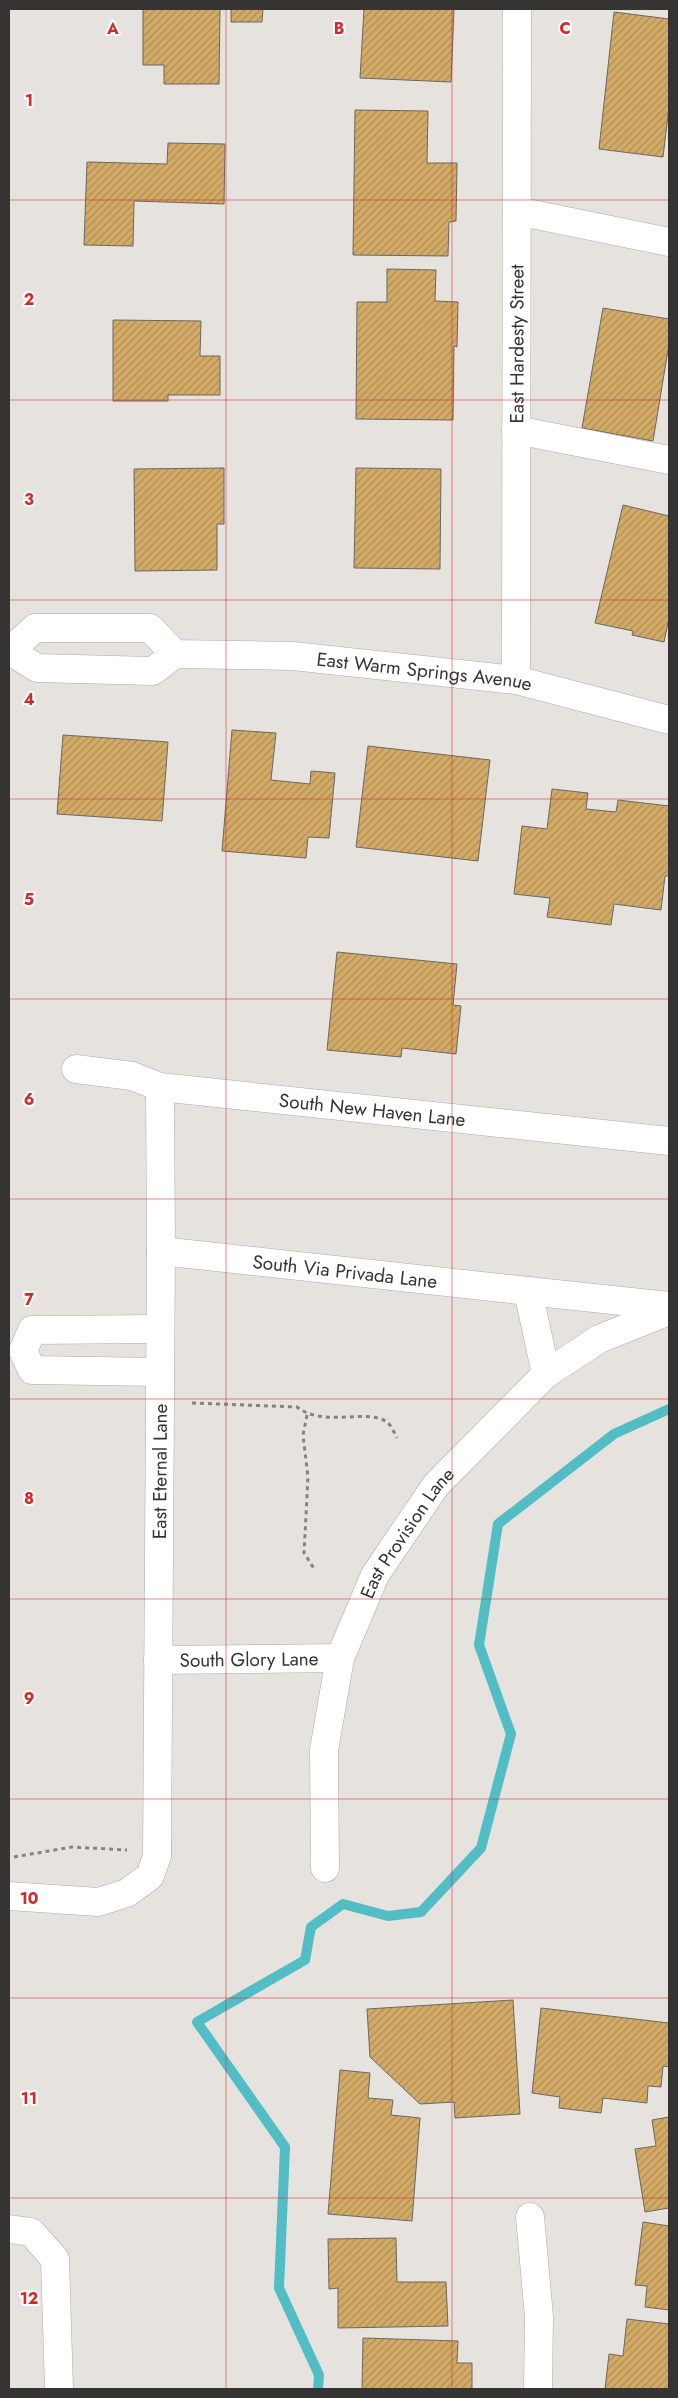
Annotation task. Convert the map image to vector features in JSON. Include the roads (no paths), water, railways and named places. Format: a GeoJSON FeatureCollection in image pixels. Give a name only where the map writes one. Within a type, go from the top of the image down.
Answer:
{"type":"FeatureCollection","features":[{"type":"Feature","properties":{"kind":"street","name":"East Hardesty Street"},"geometry":{"type":"LineString","coordinates":[[516,680],[517,9]]}},
{"type":"Feature","properties":{"kind":"street"},"geometry":{"type":"LineString","coordinates":[[517,211],[669,242]]}},
{"type":"Feature","properties":{"kind":"street"},"geometry":{"type":"LineString","coordinates":[[516,430],[669,460]]}},
{"type":"Feature","properties":{"kind":"street"},"geometry":{"type":"LineString","coordinates":[[35,628],[150,628],[175,654],[153,670],[144,670],[37,668],[9,651],[35,628]]}},
{"type":"Feature","properties":{"kind":"street","name":"East Warm Springs Avenue"},"geometry":{"type":"LineString","coordinates":[[175,654],[292,656],[516,680],[669,720]]}},
{"type":"Feature","properties":{"kind":"street","name":"South New Haven Lane"},"geometry":{"type":"LineString","coordinates":[[76,1069],[132,1076],[160,1087],[669,1141]]}},
{"type":"Feature","properties":{"kind":"street","name":"East Eternal Lane"},"geometry":{"type":"LineString","coordinates":[[9,1896],[98,1902],[127,1893],[150,1876],[144,1854],[158,1660],[161,1251],[160,1087]]}},
{"type":"Feature","properties":{"kind":"street","name":"South Via Privada Lane"},"geometry":{"type":"LineString","coordinates":[[161,1251],[669,1306]]}},
{"type":"Feature","properties":{"kind":"street"},"geometry":{"type":"LineString","coordinates":[[528,1291],[546,1374]]}},
{"type":"Feature","properties":{"kind":"street","name":"East Provision Lane"},"geometry":{"type":"LineString","coordinates":[[325,1868],[324,1750],[340,1658],[375,1575],[436,1485],[546,1374],[599,1338],[669,1311]]}},
{"type":"Feature","properties":{"kind":"street"},"geometry":{"type":"LineString","coordinates":[[160,1329],[32,1330],[16,1351],[32,1370],[160,1372]]}},
{"type":"Feature","properties":{"kind":"street","name":"South Glory Lane"},"geometry":{"type":"LineString","coordinates":[[158,1660],[340,1658]]}},
{"type":"Feature","properties":{"kind":"street"},"geometry":{"type":"LineString","coordinates":[[530,2216],[539,2317],[538,2389]]}},
{"type":"Feature","properties":{"kind":"street"},"geometry":{"type":"LineString","coordinates":[[9,2229],[31,2232],[55,2259],[59,2389]]}},
{"type":"Feature","properties":{"kind":"waterway"},"geometry":{"type":"LineString","coordinates":[[318,2389],[319,2375],[279,2288],[285,2147],[197,2022],[305,1960],[311,1927],[343,1904],[388,1916],[421,1912],[481,1848],[511,1734],[479,1645],[498,1524],[614,1434],[669,1409]]}}]}
